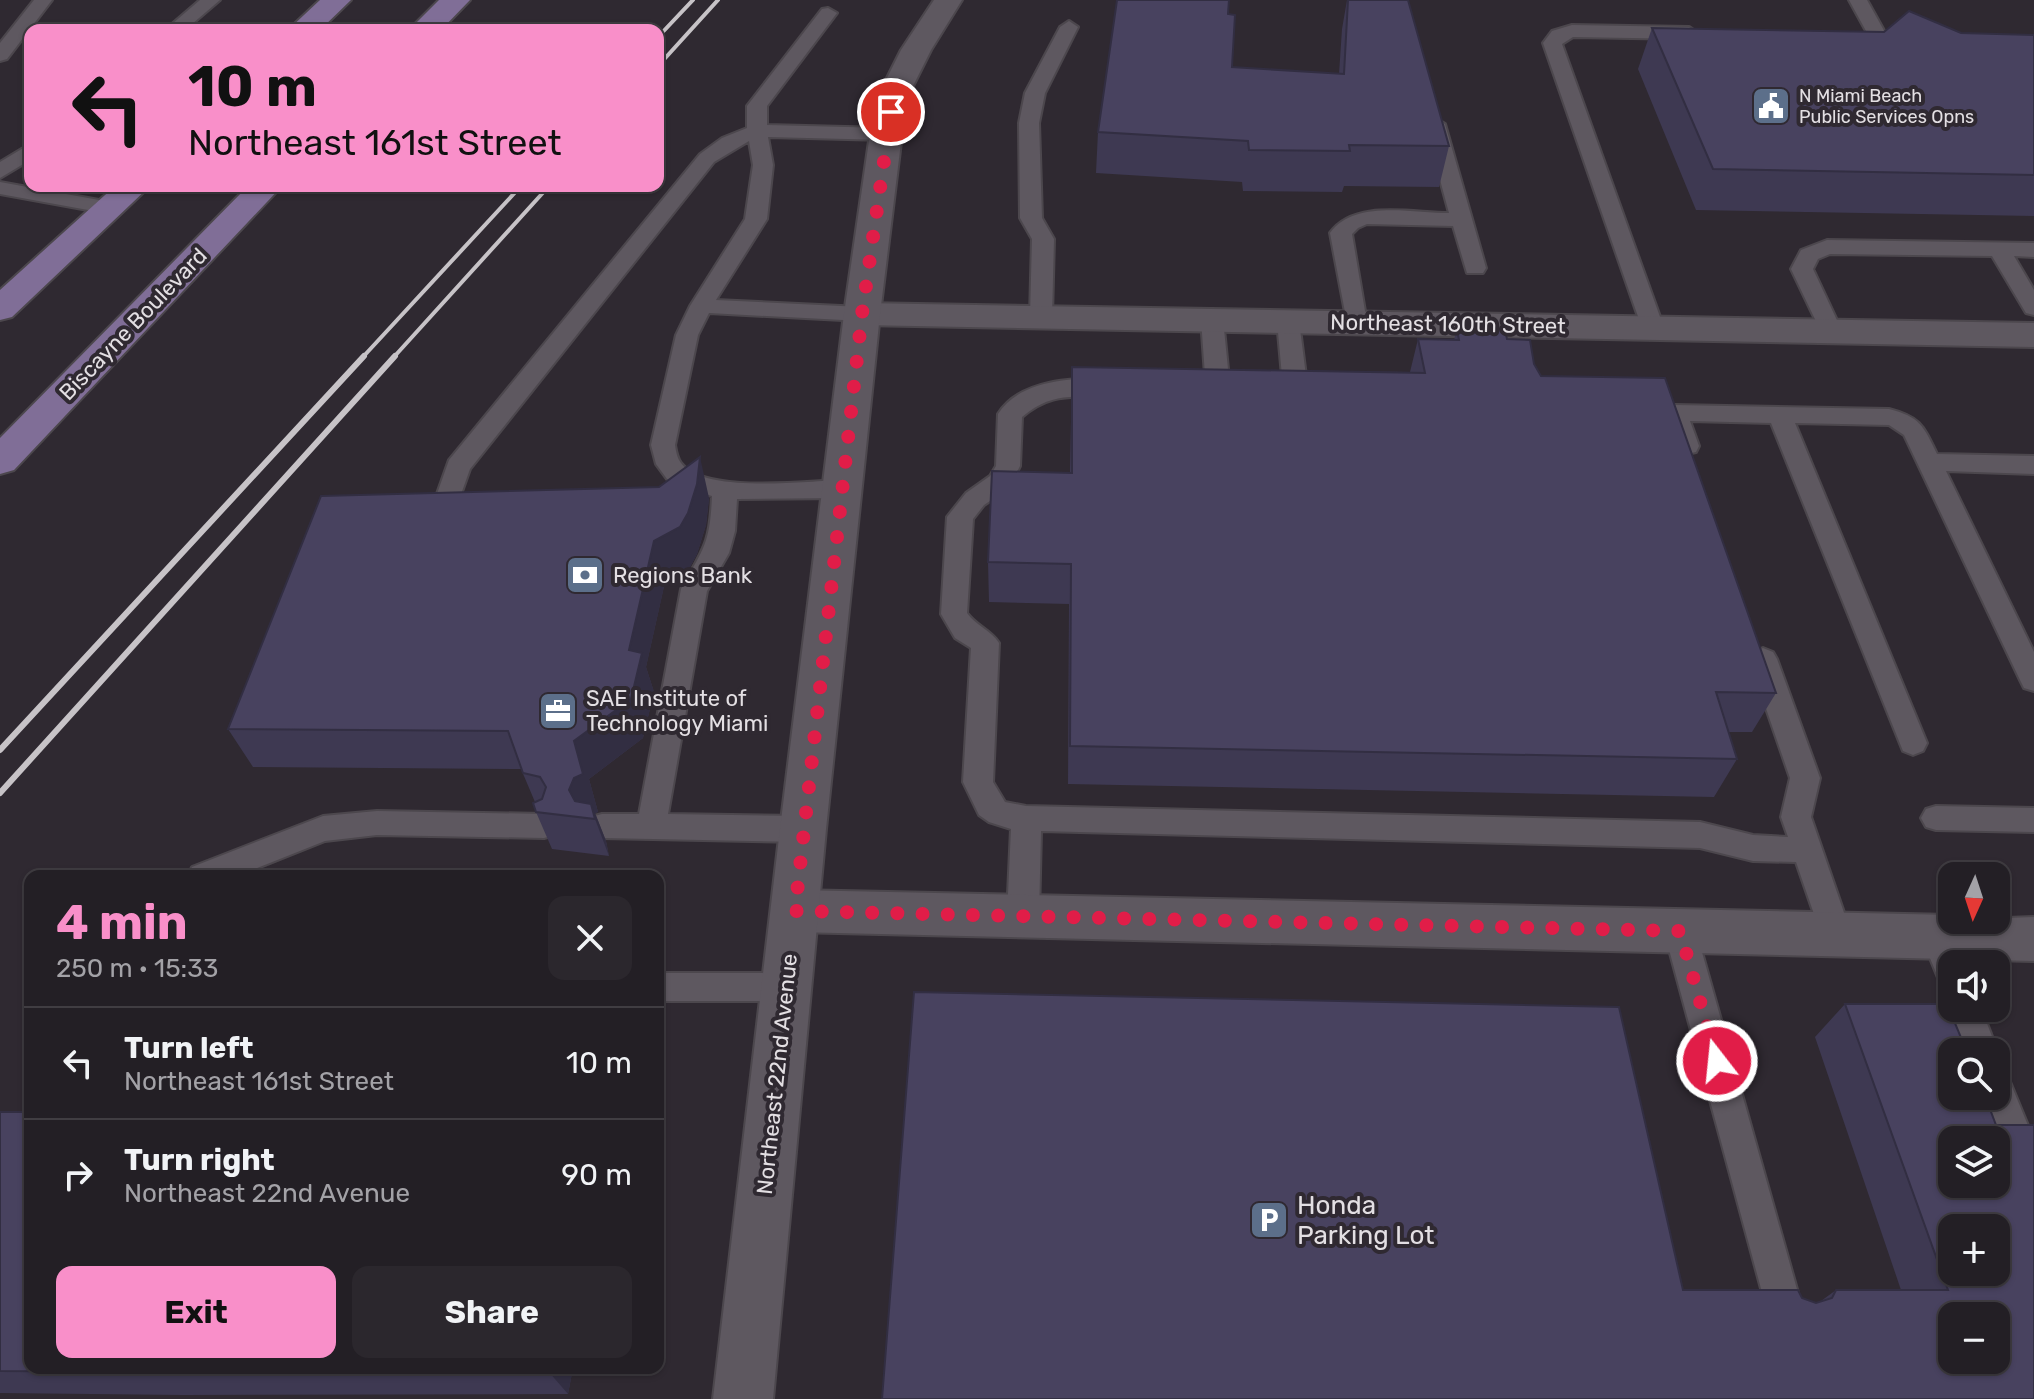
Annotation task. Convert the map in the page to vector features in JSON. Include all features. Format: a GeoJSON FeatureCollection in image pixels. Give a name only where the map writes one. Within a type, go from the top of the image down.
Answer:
{"type":"FeatureCollection","features":[{"type":"Feature","properties":{"kind":"main road"},"geometry":{"type":"LineString","coordinates":[[310,24],[337,0]]}},
{"type":"Feature","properties":{"kind":"main road"},"geometry":{"type":"LineString","coordinates":[[430,24],[456,0]]}},
{"type":"Feature","properties":{"kind":"main road","name":"Biscayne Boulevard"},"geometry":{"type":"LineString","coordinates":[[0,461],[260,192]]}},
{"type":"Feature","properties":{"kind":"main road"},"geometry":{"type":"LineString","coordinates":[[0,309],[122,197]]}},
{"type":"Feature","properties":{"kind":"street","name":"Northeast 22nd Avenue"},"geometry":{"type":"LineString","coordinates":[[743,1399],[803,829],[862,314],[886,134],[896,90],[916,50],[948,0]]}},
{"type":"Feature","properties":{"kind":"street","name":"Northeast 160th Street"},"geometry":{"type":"LineString","coordinates":[[862,314],[2034,335]]}},
{"type":"Feature","properties":{"kind":"street"},"geometry":{"type":"LineString","coordinates":[[795,911],[1835,933],[1938,954]]}},
{"type":"Feature","properties":{"kind":"street"},"geometry":{"type":"LineString","coordinates":[[1972,950],[2034,939]]}},
{"type":"Feature","properties":{"kind":"lane"},"geometry":{"type":"LineString","coordinates":[[24,24],[43,0]]}},
{"type":"Feature","properties":{"kind":"lane"},"geometry":{"type":"LineString","coordinates":[[181,24],[211,0]]}},
{"type":"Feature","properties":{"kind":"lane"},"geometry":{"type":"LineString","coordinates":[[1848,35],[1886,36],[1858,0]]}},
{"type":"Feature","properties":{"kind":"lane"},"geometry":{"type":"LineString","coordinates":[[828,13],[757,106],[757,131],[763,165],[756,219],[701,306],[687,335],[663,445],[666,461],[677,474],[698,484],[725,489],[842,489]]}},
{"type":"Feature","properties":{"kind":"lane"},"geometry":{"type":"LineString","coordinates":[[0,55],[24,24]]}},
{"type":"Feature","properties":{"kind":"lane"},"geometry":{"type":"LineString","coordinates":[[1041,317],[1043,239],[1031,218],[1029,123],[1035,93],[1069,27]]}},
{"type":"Feature","properties":{"kind":"lane"},"geometry":{"type":"LineString","coordinates":[[1653,328],[1552,43],[1559,35],[1572,31],[1710,33]]}},
{"type":"Feature","properties":{"kind":"lane"},"geometry":{"type":"LineString","coordinates":[[1429,102],[1475,268]]}},
{"type":"Feature","properties":{"kind":"lane"},"geometry":{"type":"LineString","coordinates":[[440,522],[458,466],[707,158],[729,142],[757,131],[886,134]]}},
{"type":"Feature","properties":{"kind":"lane"},"geometry":{"type":"LineString","coordinates":[[1,177],[24,156]]}},
{"type":"Feature","properties":{"kind":"lane"},"geometry":{"type":"LineString","coordinates":[[1,177],[24,181]]}},
{"type":"Feature","properties":{"kind":"lane"},"geometry":{"type":"LineString","coordinates":[[92,192],[122,197]]}},
{"type":"Feature","properties":{"kind":"lane"},"geometry":{"type":"LineString","coordinates":[[1356,323],[1341,233],[1350,223],[1366,218],[1461,220]]}},
{"type":"Feature","properties":{"kind":"lane"},"geometry":{"type":"LineString","coordinates":[[1831,331],[1802,269],[1809,255],[1827,247],[2034,250]]}},
{"type":"Feature","properties":{"kind":"lane"},"geometry":{"type":"LineString","coordinates":[[1999,250],[2034,308]]}},
{"type":"Feature","properties":{"kind":"lane"},"geometry":{"type":"LineString","coordinates":[[701,306],[862,314]]}},
{"type":"Feature","properties":{"kind":"lane"},"geometry":{"type":"LineString","coordinates":[[1212,319],[1218,389]]}},
{"type":"Feature","properties":{"kind":"lane"},"geometry":{"type":"LineString","coordinates":[[1189,388],[1273,389],[1288,385],[1294,376],[1288,321]]}},
{"type":"Feature","properties":{"kind":"lane"},"geometry":{"type":"LineString","coordinates":[[1131,387],[1074,385],[1048,390],[1026,399],[1010,414],[1008,466],[1000,482],[975,499],[960,517],[954,614],[965,631],[985,643],[978,782],[985,803],[1001,816],[1700,835],[1753,848],[1807,850]]}},
{"type":"Feature","properties":{"kind":"lane"},"geometry":{"type":"LineString","coordinates":[[1696,471],[1665,411],[1889,417],[1904,421],[1914,431],[2034,680]]}},
{"type":"Feature","properties":{"kind":"lane"},"geometry":{"type":"LineString","coordinates":[[1780,415],[1913,743]]}},
{"type":"Feature","properties":{"kind":"lane"},"geometry":{"type":"LineString","coordinates":[[1929,462],[2034,465]]}},
{"type":"Feature","properties":{"kind":"lane"},"geometry":{"type":"LineString","coordinates":[[651,827],[694,589],[711,567],[723,541],[725,489]]}},
{"type":"Feature","properties":{"kind":"lane"},"geometry":{"type":"LineString","coordinates":[[1753,632],[1805,778],[1796,817],[1835,933]]}},
{"type":"Feature","properties":{"kind":"lane"},"geometry":{"type":"LineString","coordinates":[[1023,916],[1026,818]]}},
{"type":"Feature","properties":{"kind":"lane"},"geometry":{"type":"LineString","coordinates":[[1936,818],[2034,820]]}},
{"type":"Feature","properties":{"kind":"lane"},"geometry":{"type":"LineString","coordinates":[[218,870],[323,829],[377,823],[544,826]]}},
{"type":"Feature","properties":{"kind":"lane"},"geometry":{"type":"LineString","coordinates":[[602,826],[803,829]]}},
{"type":"Feature","properties":{"kind":"lane"},"geometry":{"type":"LineString","coordinates":[[1680,931],[1784,1307]]}},
{"type":"Feature","properties":{"kind":"lane"},"geometry":{"type":"LineString","coordinates":[[664,987],[786,987]]}},
{"type":"Feature","properties":{"kind":"lane"},"geometry":{"type":"LineString","coordinates":[[2005,1110],[2020,1148]]}},
{"type":"Feature","properties":{"kind":"building"},"geometry":{"type":"Polygon","coordinates":[[[1117,0],[1229,0],[1228,14],[1235,15],[1232,67],[1344,74],[1348,0],[1408,0],[1449,146],[1349,145],[1350,151],[1249,150],[1248,141],[1098,132],[1117,0]]]}},
{"type":"Feature","properties":{"kind":"building"},"geometry":{"type":"Polygon","coordinates":[[[1909,11],[1961,33],[2034,35],[2034,175],[1713,169],[1652,28],[1884,32],[1909,11]]]}},
{"type":"Feature","properties":{"kind":"building"},"geometry":{"type":"Polygon","coordinates":[[[1457,329],[1505,329],[1507,339],[1530,340],[1534,364],[1541,376],[1665,378],[1776,693],[1716,692],[1737,759],[1070,746],[1071,564],[988,562],[992,471],[1072,473],[1072,367],[1425,373],[1418,339],[1459,340],[1457,329]]]}},
{"type":"Feature","properties":{"kind":"building"},"geometry":{"type":"Polygon","coordinates":[[[700,457],[697,484],[688,513],[680,527],[654,541],[629,650],[642,653],[631,699],[574,741],[583,774],[574,778],[569,790],[575,801],[591,804],[595,819],[536,812],[533,803],[542,799],[546,787],[540,777],[523,773],[508,731],[228,729],[321,496],[659,487],[700,457]]]}},
{"type":"Feature","properties":{"kind":"building","name":"Honda Parking Lot"},"geometry":{"type":"Polygon","coordinates":[[[914,992],[1619,1007],[1683,1290],[1798,1290],[1802,1298],[1816,1303],[1832,1298],[1836,1290],[1948,1290],[1947,1286],[2010,1286],[2010,1214],[1938,1214],[1938,1262],[1845,1004],[1938,1004],[1938,1022],[1954,1022],[1961,1038],[1938,1038],[1938,1110],[1990,1110],[1996,1125],[2034,1125],[2034,1399],[882,1399],[914,992]]]}},
{"type":"Feature","properties":{"kind":"building"},"geometry":{"type":"Polygon","coordinates":[[[0,1112],[24,1112],[24,1371],[0,1371],[0,1112]]]}},
{"type":"Feature","properties":{"kind":"railway"},"geometry":{"type":"LineString","coordinates":[[664,31],[693,0]]}},
{"type":"Feature","properties":{"kind":"railway"},"geometry":{"type":"LineString","coordinates":[[664,59],[718,0]]}},
{"type":"Feature","properties":{"kind":"railway"},"geometry":{"type":"LineString","coordinates":[[362,358],[515,192]]}},
{"type":"Feature","properties":{"kind":"railway"},"geometry":{"type":"LineString","coordinates":[[393,358],[544,192]]}},
{"type":"Feature","properties":{"kind":"railway"},"geometry":{"type":"LineString","coordinates":[[0,750],[364,356]]}},
{"type":"Feature","properties":{"kind":"railway"},"geometry":{"type":"LineString","coordinates":[[0,793],[395,356]]}},
{"type":"Feature","properties":{"kind":"place","name":"N Miami Beach Public Services Opns"},"geometry":{"type":"Point","coordinates":[1771,106]}},
{"type":"Feature","properties":{"kind":"place","name":"Regions Bank"},"geometry":{"type":"Point","coordinates":[585,575]}},
{"type":"Feature","properties":{"kind":"place","name":"SAE Institute of Technology Miami"},"geometry":{"type":"Point","coordinates":[558,711]}},
{"type":"Feature","properties":{"kind":"place","name":"Honda Parking Lot"},"geometry":{"type":"Point","coordinates":[1269,1220]}},
{"type":"Feature","properties":{"kind":"route"},"geometry":{"type":"LineString","coordinates":[[891,112],[862,314],[795,911],[1680,931],[1717,1061]]}}]}
